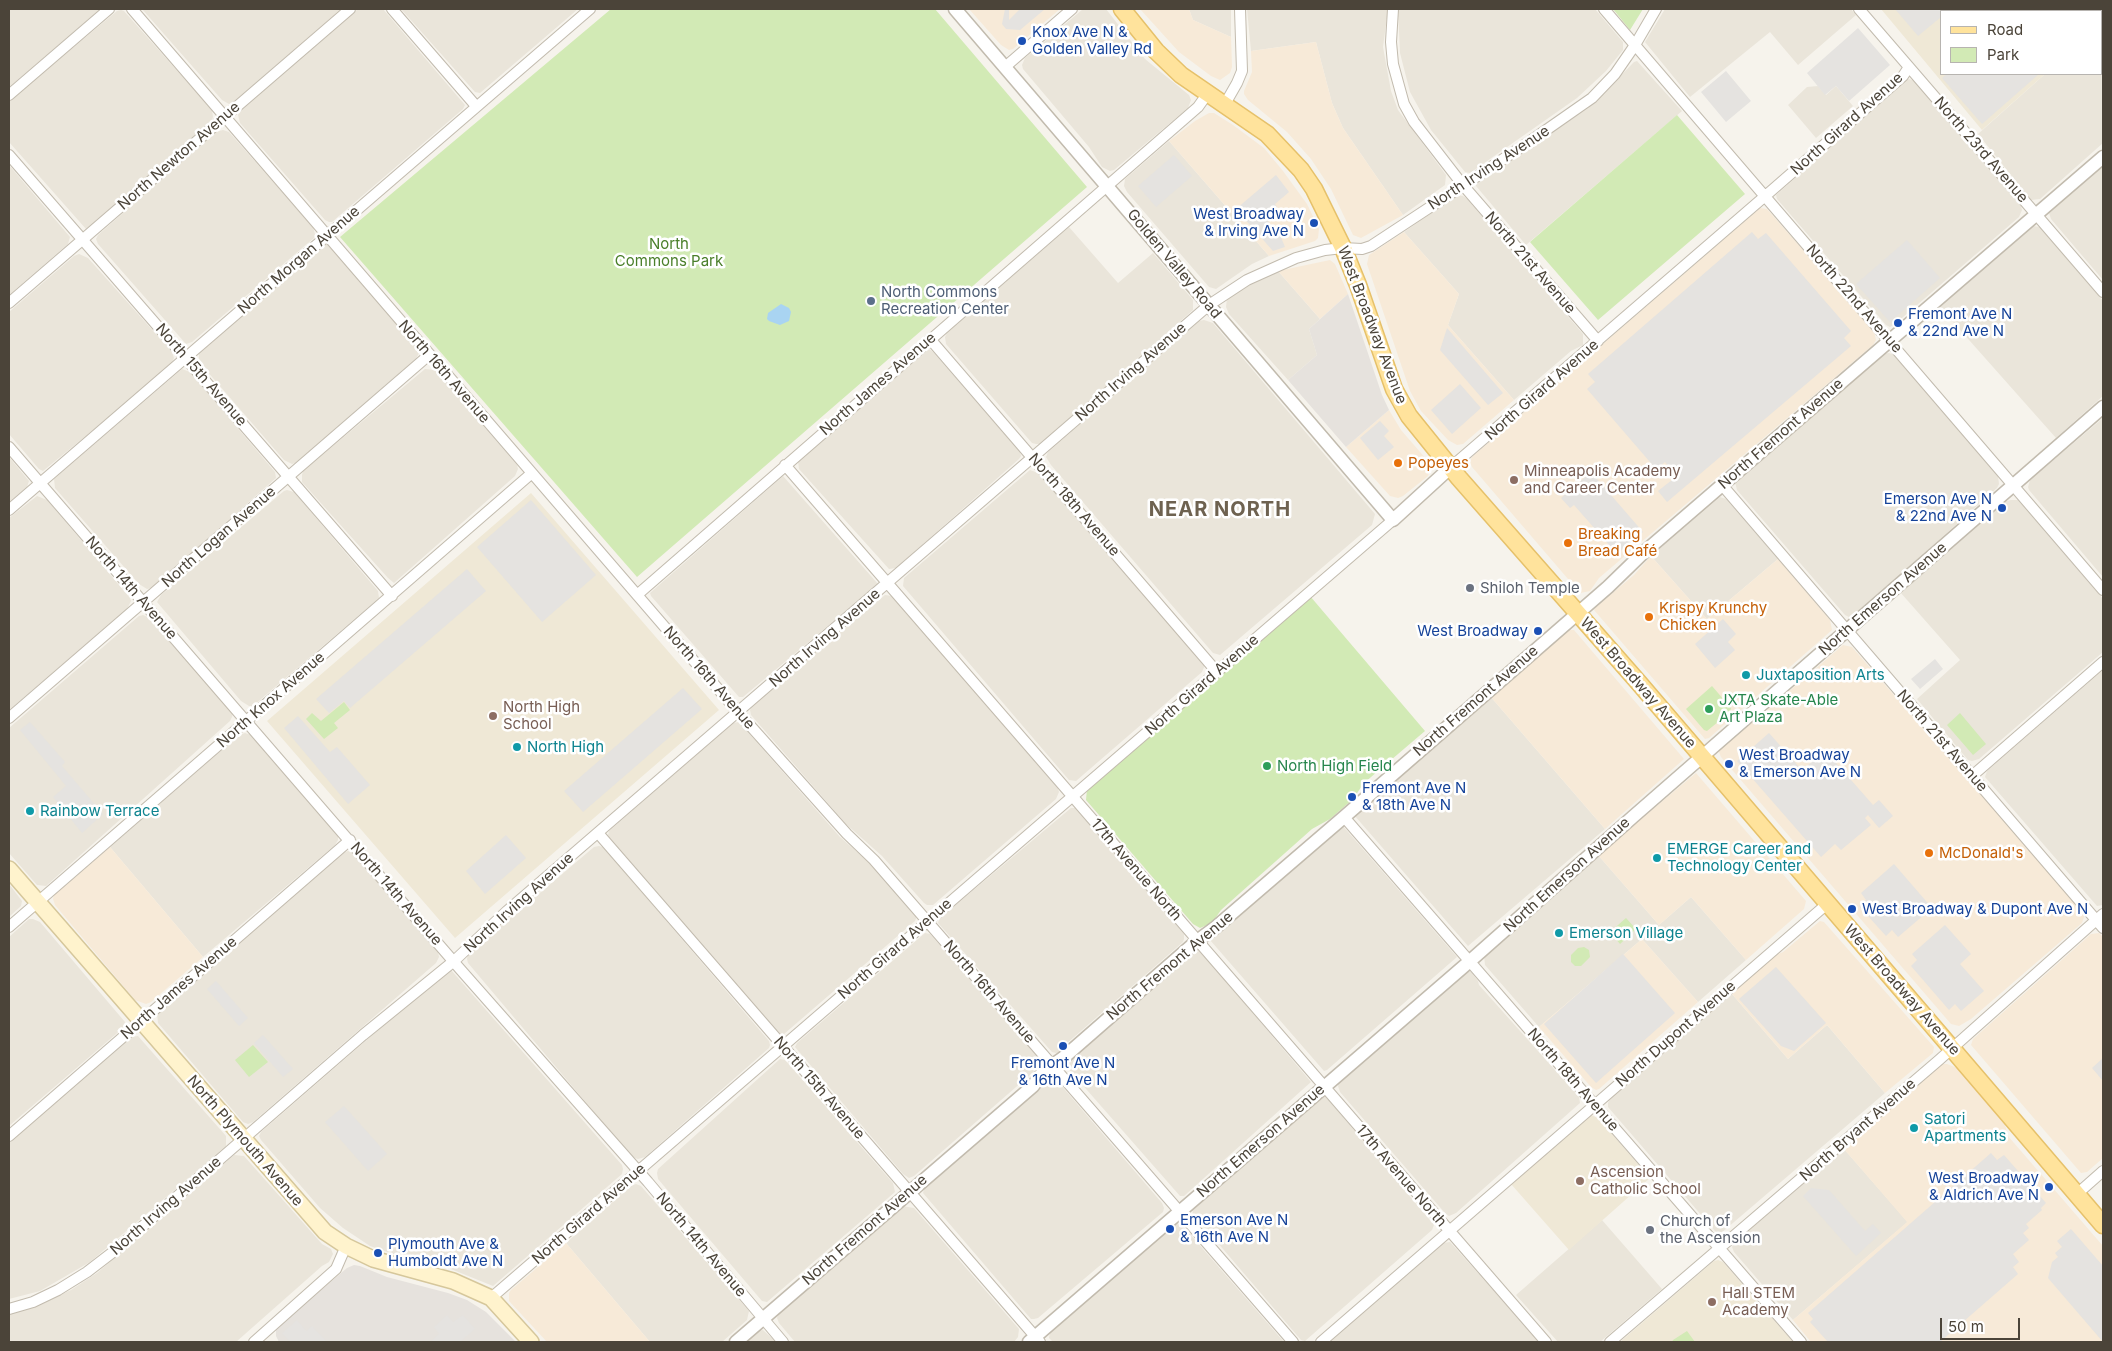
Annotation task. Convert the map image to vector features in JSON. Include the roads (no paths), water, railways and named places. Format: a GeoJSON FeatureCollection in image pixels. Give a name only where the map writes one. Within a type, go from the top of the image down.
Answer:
{"type":"FeatureCollection","features":[{"type":"Feature","properties":{"kind":"main road","name":"West Broadway Avenue"},"geometry":{"type":"LineString","coordinates":[[1122,9],[1156,51],[1181,75],[1268,134],[1301,170],[1314,189],[1343,248],[1358,285],[1394,389],[1406,412],[1451,467],[2103,1224]]}},
{"type":"Feature","properties":{"kind":"main road","name":"North Plymouth Avenue"},"geometry":{"type":"LineString","coordinates":[[9,869],[325,1232],[346,1246],[373,1259],[417,1273],[453,1281],[491,1298],[531,1342]]}},
{"type":"Feature","properties":{"kind":"street"},"geometry":{"type":"LineString","coordinates":[[9,95],[109,9]]}},
{"type":"Feature","properties":{"kind":"street","name":"North 16th Avenue"},"geometry":{"type":"LineString","coordinates":[[132,9],[738,712],[847,834],[874,860],[928,920],[1293,1342]]}},
{"type":"Feature","properties":{"kind":"street","name":"North Newton Avenue"},"geometry":{"type":"LineString","coordinates":[[9,303],[350,9]]}},
{"type":"Feature","properties":{"kind":"street"},"geometry":{"type":"LineString","coordinates":[[392,9],[476,106]]}},
{"type":"Feature","properties":{"kind":"street","name":"North Morgan Avenue"},"geometry":{"type":"LineString","coordinates":[[9,510],[590,9]]}},
{"type":"Feature","properties":{"kind":"street","name":"Golden Valley Road"},"geometry":{"type":"LineString","coordinates":[[955,9],[1393,520]]}},
{"type":"Feature","properties":{"kind":"street"},"geometry":{"type":"LineString","coordinates":[[1005,67],[1072,9]]}},
{"type":"Feature","properties":{"kind":"street"},"geometry":{"type":"LineString","coordinates":[[1225,104],[1242,71],[1240,9]]}},
{"type":"Feature","properties":{"kind":"street","name":"North 21st Avenue"},"geometry":{"type":"LineString","coordinates":[[1393,9],[1391,42],[1393,64],[1404,104],[1422,134],[1462,184],[1598,341]]}},
{"type":"Feature","properties":{"kind":"street","name":"North 22nd Avenue"},"geometry":{"type":"LineString","coordinates":[[1604,9],[2103,590]]}},
{"type":"Feature","properties":{"kind":"street","name":"North Irving Avenue"},"geometry":{"type":"LineString","coordinates":[[9,1309],[33,1302],[58,1290],[87,1272],[363,1035],[454,961],[507,911],[1209,306],[1247,280],[1303,256],[1325,250],[1343,248],[1362,249],[1371,246],[1462,184],[1529,142],[1592,98],[1615,74],[1656,9]]}},
{"type":"Feature","properties":{"kind":"street","name":"North 23rd Avenue"},"geometry":{"type":"LineString","coordinates":[[1859,9],[2103,292]]}},
{"type":"Feature","properties":{"kind":"street","name":"North Girard Avenue"},"geometry":{"type":"LineString","coordinates":[[491,1298],[1393,520],[1451,467],[1903,76],[1909,68]]}},
{"type":"Feature","properties":{"kind":"street","name":"North James Avenue"},"geometry":{"type":"LineString","coordinates":[[638,596],[785,465],[1198,107],[1208,93]]}},
{"type":"Feature","properties":{"kind":"street","name":"North 15th Avenue"},"geometry":{"type":"LineString","coordinates":[[9,155],[392,596]]}},
{"type":"Feature","properties":{"kind":"street","name":"North Fremont Avenue"},"geometry":{"type":"LineString","coordinates":[[736,1342],[1033,1086],[1038,1076],[1063,1058],[1197,941],[1216,927],[1344,817],[1578,614],[1642,554],[2103,157]]}},
{"type":"Feature","properties":{"kind":"street","name":"North 18th Avenue"},"geometry":{"type":"LineString","coordinates":[[930,339],[1217,672]]}},
{"type":"Feature","properties":{"kind":"street","name":"North Logan Avenue"},"geometry":{"type":"LineString","coordinates":[[9,718],[429,355]]}},
{"type":"Feature","properties":{"kind":"street","name":"North Emerson Avenue"},"geometry":{"type":"LineString","coordinates":[[1034,1340],[2103,406]]}},
{"type":"Feature","properties":{"kind":"street","name":"North 14th Avenue"},"geometry":{"type":"LineString","coordinates":[[9,447],[638,1172],[783,1342]]}},
{"type":"Feature","properties":{"kind":"street","name":"17th Avenue North"},"geometry":{"type":"LineString","coordinates":[[785,465],[1546,1342]]}},
{"type":"Feature","properties":{"kind":"street","name":"North Knox Avenue"},"geometry":{"type":"LineString","coordinates":[[9,927],[532,473]]}},
{"type":"Feature","properties":{"kind":"street","name":"North 21st Avenue"},"geometry":{"type":"LineString","coordinates":[[1722,486],[1972,776],[2100,917],[2103,928]]}},
{"type":"Feature","properties":{"kind":"street"},"geometry":{"type":"LineString","coordinates":[[1972,776],[2103,662]]}},
{"type":"Feature","properties":{"kind":"street","name":"North 18th Avenue"},"geometry":{"type":"LineString","coordinates":[[1344,817],[1801,1342]]}},
{"type":"Feature","properties":{"kind":"street","name":"North 15th Avenue"},"geometry":{"type":"LineString","coordinates":[[598,834],[909,1192],[1034,1340]]}},
{"type":"Feature","properties":{"kind":"street","name":"North James Avenue"},"geometry":{"type":"LineString","coordinates":[[9,1136],[350,840]]}},
{"type":"Feature","properties":{"kind":"street","name":"North Dupont Avenue"},"geometry":{"type":"LineString","coordinates":[[1321,1342],[1827,904]]}},
{"type":"Feature","properties":{"kind":"street","name":"North Bryant Avenue"},"geometry":{"type":"LineString","coordinates":[[1610,1342],[1952,1048],[2100,917]]}},
{"type":"Feature","properties":{"kind":"street"},"geometry":{"type":"LineString","coordinates":[[2077,1194],[2103,1172]]}},
{"type":"Feature","properties":{"kind":"street"},"geometry":{"type":"LineString","coordinates":[[258,1341],[336,1269],[346,1246]]}},
{"type":"Feature","properties":{"kind":"water"},"geometry":{"type":"Polygon","coordinates":[[[781,304],[789,308],[791,312],[789,321],[780,325],[767,319],[768,313],[781,304]]]}},
{"type":"Feature","properties":{"kind":"place","name":"Knox Ave N & Golden Valley Rd"},"geometry":{"type":"Point","coordinates":[1022,41]}},
{"type":"Feature","properties":{"kind":"place","name":"West Broadway & Irving Ave N"},"geometry":{"type":"Point","coordinates":[1314,223]}},
{"type":"Feature","properties":{"kind":"place","name":"North Commons Recreation Center"},"geometry":{"type":"Point","coordinates":[871,301]}},
{"type":"Feature","properties":{"kind":"place","name":"Fremont Ave N & 22nd Ave N"},"geometry":{"type":"Point","coordinates":[1898,323]}},
{"type":"Feature","properties":{"kind":"place","name":"Popeyes"},"geometry":{"type":"Point","coordinates":[1398,463]}},
{"type":"Feature","properties":{"kind":"place","name":"Minneapolis Academy and Career Center"},"geometry":{"type":"Point","coordinates":[1514,480]}},
{"type":"Feature","properties":{"kind":"place","name":"Emerson Ave N & 22nd Ave N"},"geometry":{"type":"Point","coordinates":[2002,508]}},
{"type":"Feature","properties":{"kind":"place","name":"Breaking Bread Café"},"geometry":{"type":"Point","coordinates":[1568,543]}},
{"type":"Feature","properties":{"kind":"place","name":"Shiloh Temple"},"geometry":{"type":"Point","coordinates":[1470,588]}},
{"type":"Feature","properties":{"kind":"place","name":"Krispy Krunchy Chicken"},"geometry":{"type":"Point","coordinates":[1649,617]}},
{"type":"Feature","properties":{"kind":"place","name":"West Broadway"},"geometry":{"type":"Point","coordinates":[1538,631]}},
{"type":"Feature","properties":{"kind":"place","name":"Juxtaposition Arts"},"geometry":{"type":"Point","coordinates":[1746,675]}},
{"type":"Feature","properties":{"kind":"place","name":"JXTA Skate-Able Art Plaza"},"geometry":{"type":"Point","coordinates":[1709,709]}},
{"type":"Feature","properties":{"kind":"place","name":"North High School"},"geometry":{"type":"Point","coordinates":[493,716]}},
{"type":"Feature","properties":{"kind":"place","name":"North High"},"geometry":{"type":"Point","coordinates":[517,747]}},
{"type":"Feature","properties":{"kind":"place","name":"West Broadway & Emerson Ave N"},"geometry":{"type":"Point","coordinates":[1729,764]}},
{"type":"Feature","properties":{"kind":"place","name":"North High Field"},"geometry":{"type":"Point","coordinates":[1267,766]}},
{"type":"Feature","properties":{"kind":"place","name":"Fremont Ave N & 18th Ave N"},"geometry":{"type":"Point","coordinates":[1352,797]}},
{"type":"Feature","properties":{"kind":"place","name":"Rainbow Terrace"},"geometry":{"type":"Point","coordinates":[30,811]}},
{"type":"Feature","properties":{"kind":"place","name":"McDonald's"},"geometry":{"type":"Point","coordinates":[1929,853]}},
{"type":"Feature","properties":{"kind":"place","name":"EMERGE Career and Technology Center"},"geometry":{"type":"Point","coordinates":[1657,858]}},
{"type":"Feature","properties":{"kind":"place","name":"West Broadway & Dupont Ave N"},"geometry":{"type":"Point","coordinates":[1852,909]}},
{"type":"Feature","properties":{"kind":"place","name":"Emerson Village"},"geometry":{"type":"Point","coordinates":[1559,933]}},
{"type":"Feature","properties":{"kind":"place","name":"Fremont Ave N & 16th Ave N"},"geometry":{"type":"Point","coordinates":[1063,1046]}},
{"type":"Feature","properties":{"kind":"place","name":"Satori Apartments"},"geometry":{"type":"Point","coordinates":[1914,1128]}},
{"type":"Feature","properties":{"kind":"place","name":"Ascension Catholic School"},"geometry":{"type":"Point","coordinates":[1580,1181]}},
{"type":"Feature","properties":{"kind":"place","name":"West Broadway & Aldrich Ave N"},"geometry":{"type":"Point","coordinates":[2049,1187]}},
{"type":"Feature","properties":{"kind":"place","name":"Emerson Ave N & 16th Ave N"},"geometry":{"type":"Point","coordinates":[1170,1229]}},
{"type":"Feature","properties":{"kind":"place","name":"Church of the Ascension"},"geometry":{"type":"Point","coordinates":[1650,1230]}},
{"type":"Feature","properties":{"kind":"place","name":"Plymouth Ave & Humboldt Ave N"},"geometry":{"type":"Point","coordinates":[378,1253]}},
{"type":"Feature","properties":{"kind":"place","name":"Hall STEM Academy"},"geometry":{"type":"Point","coordinates":[1712,1302]}},
{"type":"Feature","properties":{"kind":"district","name":"NEAR NORTH"},"geometry":{"type":"Point","coordinates":[1220,510]}},
{"type":"Feature","properties":{"kind":"park label","name":"North Commons Park"},"geometry":{"type":"Point","coordinates":[669,252]}}]}
